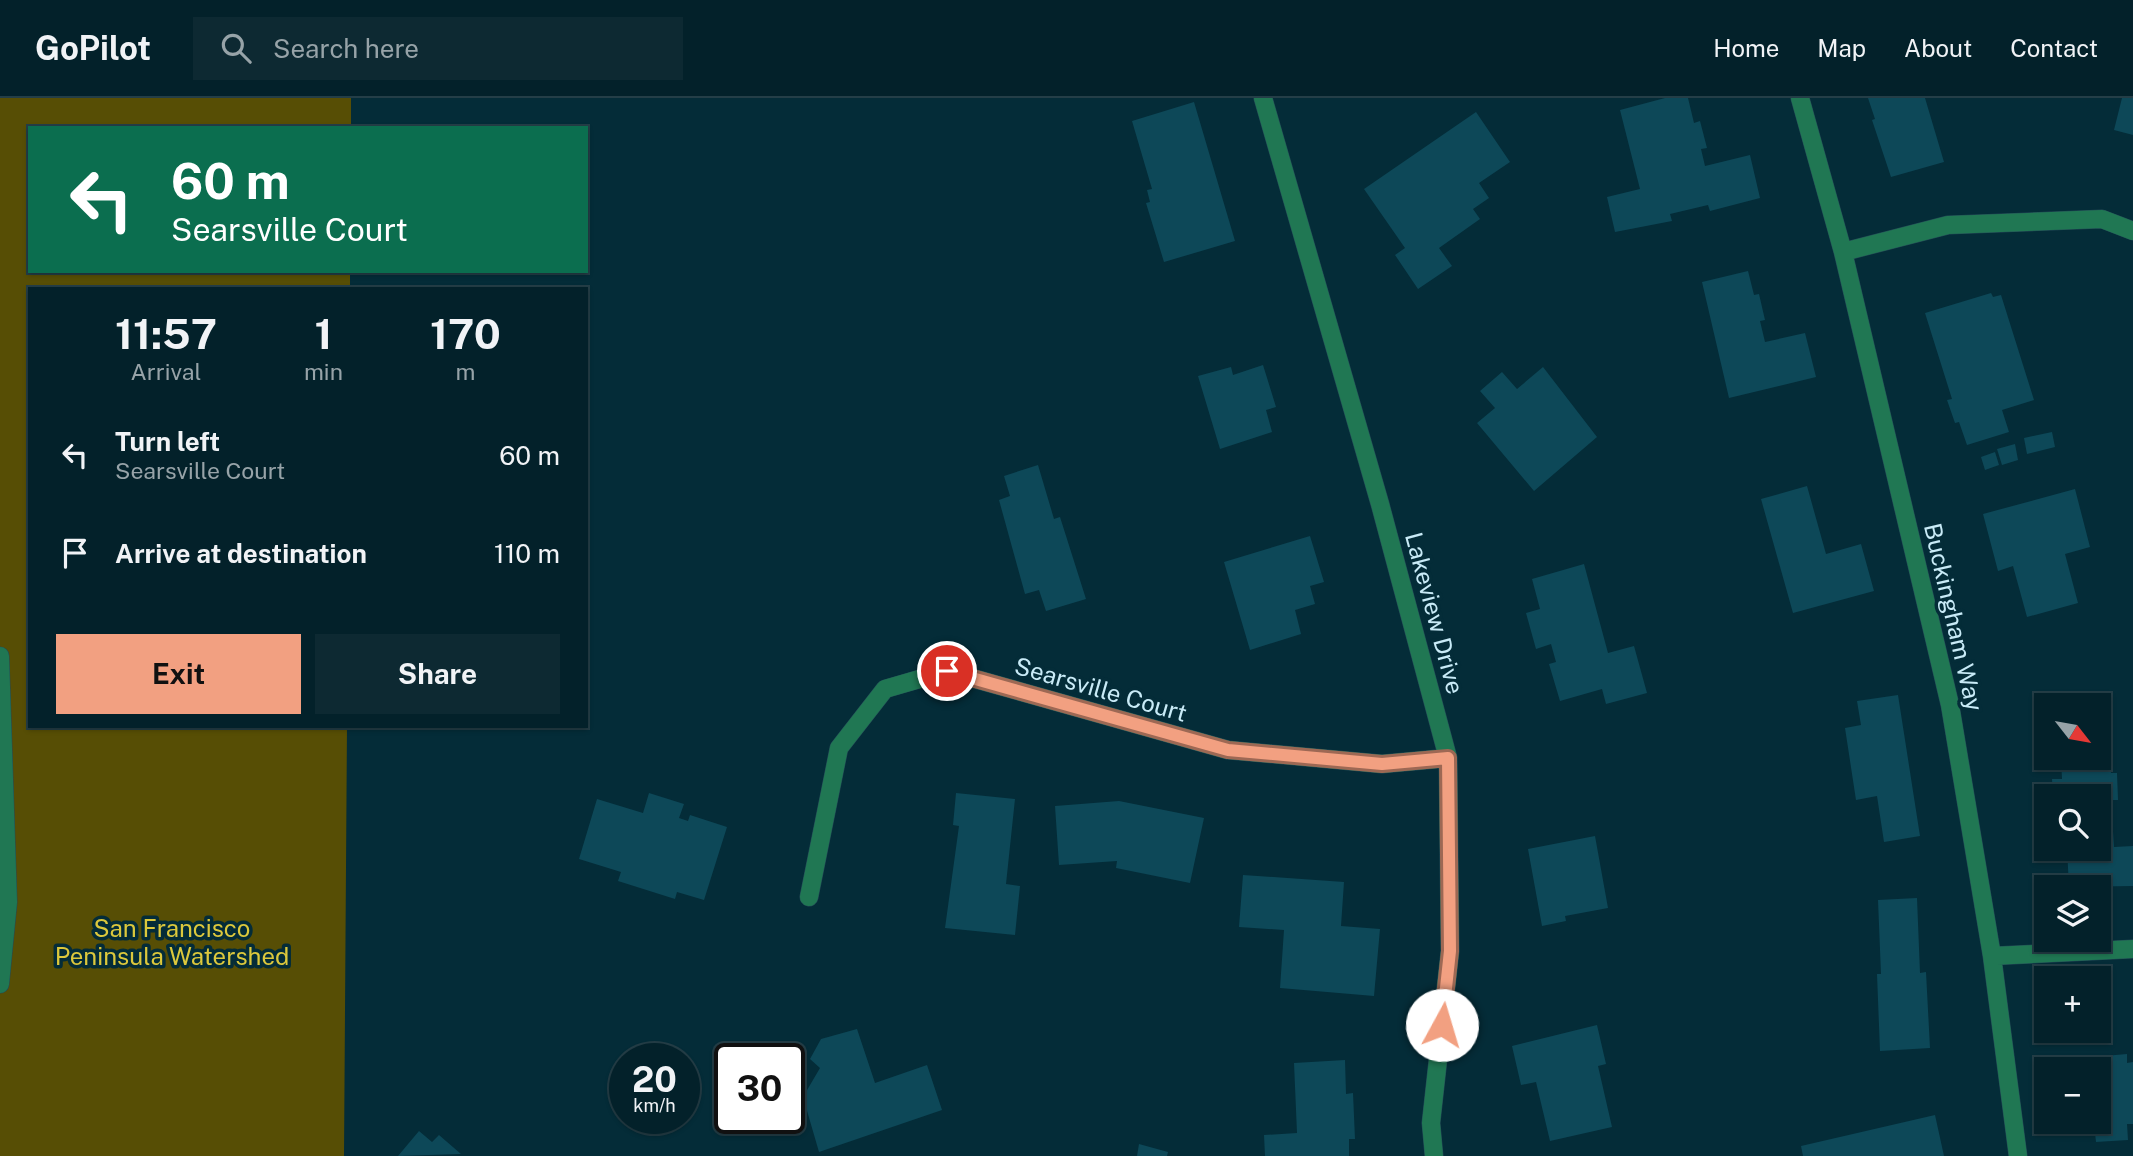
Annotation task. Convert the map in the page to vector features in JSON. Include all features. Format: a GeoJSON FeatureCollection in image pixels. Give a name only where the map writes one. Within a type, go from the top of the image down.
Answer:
{"type":"FeatureCollection","features":[{"type":"Feature","properties":{"kind":"street","name":"Lakeview Drive"},"geometry":{"type":"LineString","coordinates":[[1263,98],[1376,491],[1448,758],[1450,951],[1431,1123],[1434,1156]]}},
{"type":"Feature","properties":{"kind":"street","name":"Buckingham Way"},"geometry":{"type":"LineString","coordinates":[[1800,98],[1843,252],[1950,705],[1992,956],[2018,1156]]}},
{"type":"Feature","properties":{"kind":"street"},"geometry":{"type":"LineString","coordinates":[[1843,252],[1948,225],[2102,219],[2133,231]]}},
{"type":"Feature","properties":{"kind":"street"},"geometry":{"type":"LineString","coordinates":[[0,656],[8,902],[0,984]]}},
{"type":"Feature","properties":{"kind":"street","name":"Searsville Court"},"geometry":{"type":"LineString","coordinates":[[809,897],[839,748],[885,689],[947,671],[1228,750],[1382,764],[1448,758]]}},
{"type":"Feature","properties":{"kind":"street"},"geometry":{"type":"LineString","coordinates":[[1992,956],[2133,949]]}},
{"type":"Feature","properties":{"kind":"green space","name":"San Francisco Peninsula Watershed"},"geometry":{"type":"Polygon","coordinates":[[[0,98],[351,98],[351,126],[28,126],[28,273],[350,273],[350,287],[28,287],[28,728],[347,728],[344,1156],[0,1156],[0,98]]]}},
{"type":"Feature","properties":{"kind":"building"},"geometry":{"type":"Polygon","coordinates":[[[1665,98],[1688,98],[1694,123],[1700,121],[1707,148],[1701,149],[1705,166],[1750,155],[1760,198],[1710,211],[1708,205],[1670,214],[1672,221],[1615,232],[1607,197],[1640,189],[1620,110],[1665,98]]]}},
{"type":"Feature","properties":{"kind":"building"},"geometry":{"type":"Polygon","coordinates":[[[1868,98],[1925,98],[1944,162],[1891,177],[1872,120],[1875,119],[1868,98]]]}},
{"type":"Feature","properties":{"kind":"building"},"geometry":{"type":"Polygon","coordinates":[[[2122,98],[2133,98],[2133,135],[2114,130],[2122,98]]]}},
{"type":"Feature","properties":{"kind":"building"},"geometry":{"type":"Polygon","coordinates":[[[1194,102],[1235,241],[1164,262],[1146,203],[1150,202],[1147,190],[1152,189],[1132,121],[1194,102]]]}},
{"type":"Feature","properties":{"kind":"building"},"geometry":{"type":"Polygon","coordinates":[[[1476,112],[1510,162],[1479,183],[1489,198],[1473,209],[1480,219],[1439,248],[1452,266],[1418,289],[1395,255],[1405,248],[1364,189],[1476,112]]]}},
{"type":"Feature","properties":{"kind":"building"},"geometry":{"type":"Polygon","coordinates":[[[1748,271],[1754,295],[1759,294],[1765,320],[1760,321],[1765,342],[1805,333],[1816,377],[1729,398],[1702,282],[1748,271]]]}},
{"type":"Feature","properties":{"kind":"building"},"geometry":{"type":"Polygon","coordinates":[[[1991,293],[1993,297],[2001,295],[2034,400],[2002,410],[2009,432],[1967,445],[1947,400],[1952,399],[1925,313],[1991,293]]]}},
{"type":"Feature","properties":{"kind":"building"},"geometry":{"type":"Polygon","coordinates":[[[1263,365],[1276,407],[1266,410],[1272,432],[1220,449],[1198,376],[1231,367],[1233,375],[1263,365]]]}},
{"type":"Feature","properties":{"kind":"building"},"geometry":{"type":"Polygon","coordinates":[[[1543,367],[1597,437],[1534,491],[1477,423],[1495,408],[1480,391],[1502,372],[1517,389],[1543,367]]]}},
{"type":"Feature","properties":{"kind":"building"},"geometry":{"type":"Polygon","coordinates":[[[2052,432],[2055,447],[2027,454],[2024,438],[2052,432]]]}},
{"type":"Feature","properties":{"kind":"building"},"geometry":{"type":"Polygon","coordinates":[[[2015,444],[2018,460],[2002,465],[1997,449],[2015,444]]]}},
{"type":"Feature","properties":{"kind":"building"},"geometry":{"type":"Polygon","coordinates":[[[1995,452],[1999,465],[1985,470],[1981,457],[1995,452]]]}},
{"type":"Feature","properties":{"kind":"building"},"geometry":{"type":"Polygon","coordinates":[[[1038,465],[1054,519],[1060,517],[1086,599],[1046,611],[1039,590],[1025,594],[999,500],[1010,496],[1004,476],[1038,465]]]}},
{"type":"Feature","properties":{"kind":"building"},"geometry":{"type":"Polygon","coordinates":[[[1807,486],[1826,554],[1861,544],[1874,591],[1793,613],[1761,499],[1807,486]]]}},
{"type":"Feature","properties":{"kind":"building"},"geometry":{"type":"Polygon","coordinates":[[[2075,489],[2090,547],[2065,554],[2078,603],[2027,617],[2013,566],[1998,571],[1983,514],[2075,489]]]}},
{"type":"Feature","properties":{"kind":"building"},"geometry":{"type":"Polygon","coordinates":[[[1310,536],[1324,582],[1310,586],[1315,604],[1295,610],[1301,634],[1250,650],[1224,562],[1310,536]]]}},
{"type":"Feature","properties":{"kind":"building"},"geometry":{"type":"Polygon","coordinates":[[[1584,564],[1608,653],[1634,646],[1647,693],[1606,704],[1602,689],[1560,701],[1549,664],[1556,662],[1551,644],[1536,649],[1526,613],[1540,609],[1532,579],[1584,564]]]}},
{"type":"Feature","properties":{"kind":"building"},"geometry":{"type":"Polygon","coordinates":[[[1898,695],[1920,836],[1884,842],[1877,796],[1856,800],[1845,728],[1861,725],[1857,701],[1898,695]]]}},
{"type":"Feature","properties":{"kind":"building"},"geometry":{"type":"Polygon","coordinates":[[[2062,770],[2111,770],[2111,773],[2117,773],[2118,800],[2111,800],[2111,784],[2052,784],[2052,779],[2062,779],[2062,770]]]}},
{"type":"Feature","properties":{"kind":"building"},"geometry":{"type":"Polygon","coordinates":[[[649,793],[684,804],[679,818],[688,821],[690,815],[727,827],[704,900],[677,892],[675,899],[618,881],[621,872],[579,859],[597,799],[643,813],[649,793]]]}},
{"type":"Feature","properties":{"kind":"building"},"geometry":{"type":"Polygon","coordinates":[[[956,793],[1015,799],[1006,884],[1020,886],[1015,935],[945,928],[959,826],[953,825],[956,793]]]}},
{"type":"Feature","properties":{"kind":"building"},"geometry":{"type":"Polygon","coordinates":[[[2111,800],[2114,847],[2133,846],[2133,886],[2111,886],[2111,875],[2068,875],[2068,861],[2111,861],[2111,800]]]}},
{"type":"Feature","properties":{"kind":"building"},"geometry":{"type":"Polygon","coordinates":[[[1119,801],[1204,818],[1190,883],[1116,868],[1117,861],[1059,865],[1055,806],[1119,801]]]}},
{"type":"Feature","properties":{"kind":"building"},"geometry":{"type":"Polygon","coordinates":[[[1595,836],[1608,908],[1565,916],[1566,921],[1542,926],[1528,849],[1595,836]]]}},
{"type":"Feature","properties":{"kind":"building"},"geometry":{"type":"Polygon","coordinates":[[[1243,875],[1344,882],[1341,926],[1380,929],[1374,996],[1280,988],[1284,930],[1239,927],[1243,875]]]}},
{"type":"Feature","properties":{"kind":"building"},"geometry":{"type":"Polygon","coordinates":[[[1917,898],[1920,973],[1926,972],[1930,1048],[1880,1051],[1878,900],[1917,898]]]}},
{"type":"Feature","properties":{"kind":"building"},"geometry":{"type":"Polygon","coordinates":[[[1597,1025],[1606,1064],[1598,1066],[1612,1127],[1550,1141],[1536,1082],[1521,1085],[1512,1046],[1597,1025]]]}},
{"type":"Feature","properties":{"kind":"building"},"geometry":{"type":"Polygon","coordinates":[[[857,1029],[875,1083],[927,1065],[942,1110],[819,1152],[805,1104],[805,1094],[820,1068],[810,1059],[821,1039],[857,1029]]]}},
{"type":"Feature","properties":{"kind":"building"},"geometry":{"type":"Polygon","coordinates":[[[2127,1054],[2127,1063],[2133,1062],[2133,1124],[2127,1124],[2128,1140],[2096,1142],[2095,1134],[2111,1134],[2111,1057],[2104,1056],[2127,1054]]]}},
{"type":"Feature","properties":{"kind":"building"},"geometry":{"type":"Polygon","coordinates":[[[1345,1060],[1346,1094],[1353,1093],[1355,1139],[1349,1139],[1349,1156],[1265,1156],[1264,1135],[1297,1133],[1294,1063],[1345,1060]]]}},
{"type":"Feature","properties":{"kind":"building"},"geometry":{"type":"Polygon","coordinates":[[[1935,1115],[1944,1156],[1803,1156],[1801,1146],[1935,1115]]]}},
{"type":"Feature","properties":{"kind":"building"},"geometry":{"type":"Polygon","coordinates":[[[419,1131],[432,1142],[439,1135],[461,1154],[398,1156],[419,1131]]]}},
{"type":"Feature","properties":{"kind":"building"},"geometry":{"type":"Polygon","coordinates":[[[1139,1144],[1168,1152],[1167,1156],[1137,1156],[1139,1144]]]}},
{"type":"Feature","properties":{"kind":"route"},"geometry":{"type":"LineString","coordinates":[[947,671],[1228,750],[1382,764],[1448,758],[1450,951],[1442,1025]]}}]}
